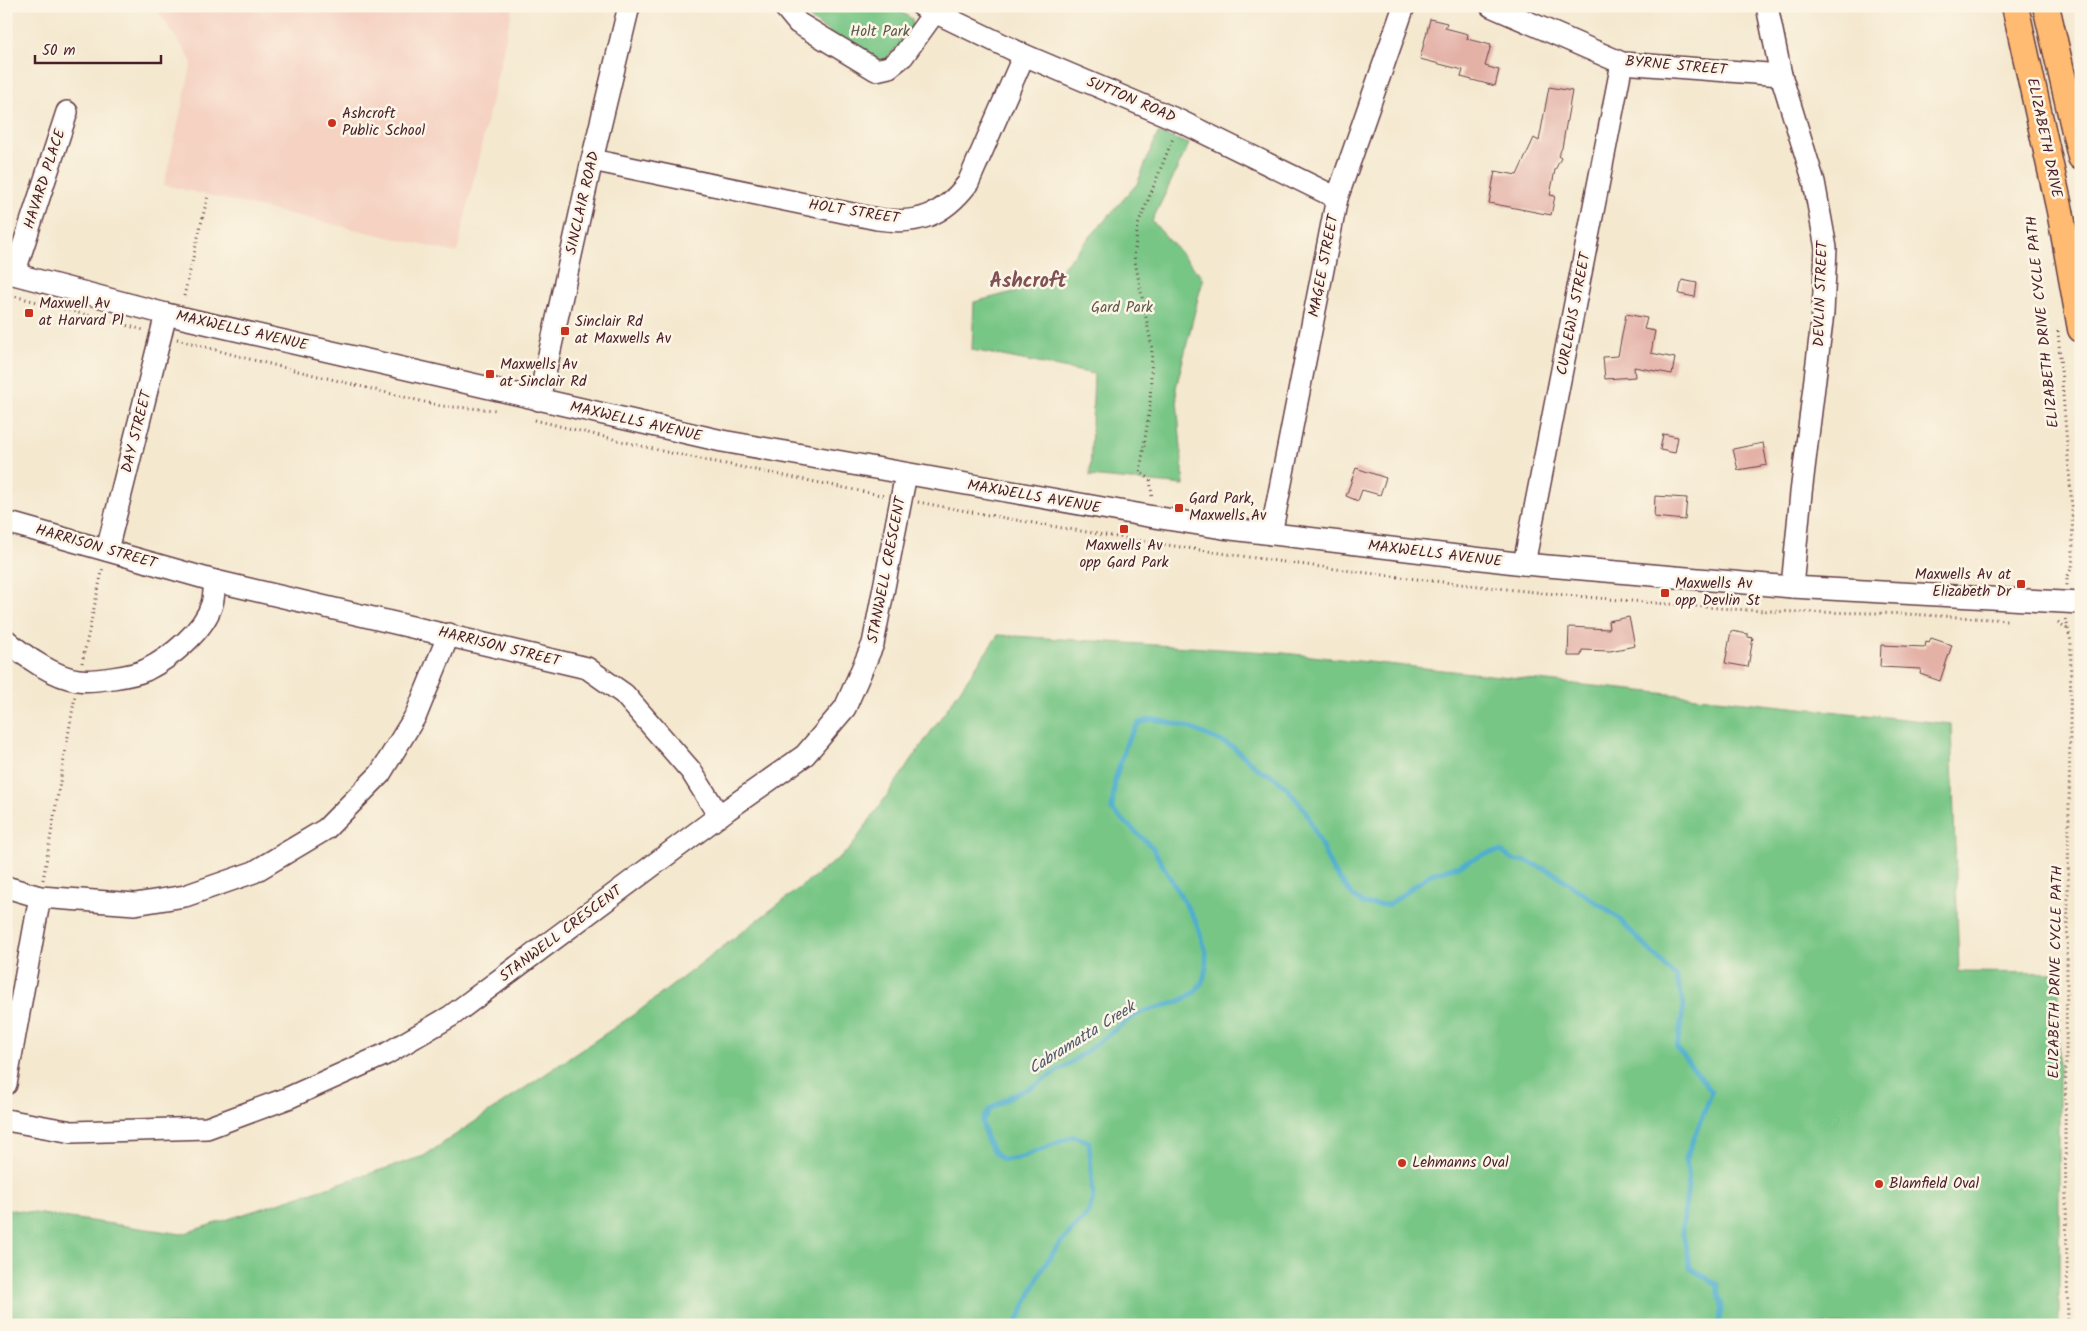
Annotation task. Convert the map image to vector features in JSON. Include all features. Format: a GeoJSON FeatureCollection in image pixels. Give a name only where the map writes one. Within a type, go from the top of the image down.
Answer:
{"type":"FeatureCollection","features":[{"type":"Feature","properties":{"kind":"main road","name":"ELIZABETH DRIVE"},"geometry":{"type":"LineString","coordinates":[[2015,6],[2060,211],[2069,327]]}},
{"type":"Feature","properties":{"kind":"main road","name":"ELIZABETH DRIVE"},"geometry":{"type":"LineString","coordinates":[[2046,6],[2081,157]]}},
{"type":"Feature","properties":{"kind":"street","name":"SINCLAIR ROAD"},"geometry":{"type":"LineString","coordinates":[[539,400],[592,160],[630,6]]}},
{"type":"Feature","properties":{"kind":"street"},"geometry":{"type":"LineString","coordinates":[[784,6],[798,23],[876,70],[889,67],[903,56],[932,9]]}},
{"type":"Feature","properties":{"kind":"street","name":"MAGEE STREET"},"geometry":{"type":"LineString","coordinates":[[1271,534],[1337,198],[1404,6]]}},
{"type":"Feature","properties":{"kind":"street","name":"BYRNE STREET"},"geometry":{"type":"LineString","coordinates":[[1491,6],[1622,63],[1782,74]]}},
{"type":"Feature","properties":{"kind":"street","name":"DEVLIN STREET"},"geometry":{"type":"LineString","coordinates":[[1767,6],[1782,74],[1814,182],[1826,248],[1823,313],[1801,493],[1792,587]]}},
{"type":"Feature","properties":{"kind":"street","name":"SUTTON ROAD"},"geometry":{"type":"LineString","coordinates":[[932,9],[1024,55],[1180,121],[1337,198]]}},
{"type":"Feature","properties":{"kind":"street","name":"HOLT STREET"},"geometry":{"type":"LineString","coordinates":[[592,160],[877,219],[901,221],[927,217],[945,208],[968,183],[1024,55]]}},
{"type":"Feature","properties":{"kind":"street","name":"CURLEWIS STREET"},"geometry":{"type":"LineString","coordinates":[[1524,564],[1622,63]]}},
{"type":"Feature","properties":{"kind":"street","name":"HAVARD PLACE"},"geometry":{"type":"LineString","coordinates":[[10,273],[67,112]]}},
{"type":"Feature","properties":{"kind":"street","name":"MAXWELLS AVENUE"},"geometry":{"type":"LineString","coordinates":[[10,273],[166,314],[722,442],[1148,516],[1427,554],[1524,564],[1792,587],[2081,603]]}},
{"type":"Feature","properties":{"kind":"street","name":"DAY STREET"},"geometry":{"type":"LineString","coordinates":[[107,550],[166,314]]}},
{"type":"Feature","properties":{"kind":"street","name":"STANWELL CRESCENT"},"geometry":{"type":"LineString","coordinates":[[6,1120],[72,1132],[206,1128],[288,1098],[386,1054],[452,1016],[719,816],[805,756],[845,708],[874,644],[906,474]]}},
{"type":"Feature","properties":{"kind":"street","name":"HARRISON STREET"},"geometry":{"type":"LineString","coordinates":[[6,522],[215,582],[449,634],[587,668],[624,694],[691,771],[719,816]]}},
{"type":"Feature","properties":{"kind":"street"},"geometry":{"type":"LineString","coordinates":[[6,640],[19,652],[50,670],[78,680],[103,680],[145,670],[182,645],[199,628],[212,605],[215,582]]}},
{"type":"Feature","properties":{"kind":"street"},"geometry":{"type":"LineString","coordinates":[[6,887],[40,898],[135,904],[185,896],[254,872],[326,829],[380,774],[416,715],[449,634]]}},
{"type":"Feature","properties":{"kind":"street"},"geometry":{"type":"LineString","coordinates":[[6,1084],[40,898]]}},
{"type":"Feature","properties":{"kind":"path"},"geometry":{"type":"LineString","coordinates":[[1152,496],[1150,479],[1140,472],[1150,406],[1152,348],[1134,256],[1138,225],[1180,121]]}},
{"type":"Feature","properties":{"kind":"path"},"geometry":{"type":"LineString","coordinates":[[184,296],[208,196]]}},
{"type":"Feature","properties":{"kind":"path","name":"ELIZABETH DRIVE CYCLE PATH"},"geometry":{"type":"LineString","coordinates":[[2067,578],[2072,567],[2069,327]]}},
{"type":"Feature","properties":{"kind":"path"},"geometry":{"type":"LineString","coordinates":[[40,898],[78,680],[107,550]]}},
{"type":"Feature","properties":{"kind":"path","name":"ELIZABETH DRIVE CYCLE PATH"},"geometry":{"type":"LineString","coordinates":[[2066,620],[2071,642],[2066,1136],[2068,1325]]}},
{"type":"Feature","properties":{"kind":"shaded area","name":"Ashcroft Public School"},"geometry":{"type":"Polygon","coordinates":[[[155,6],[513,6],[457,253],[164,185],[192,62],[155,6]]]}},
{"type":"Feature","properties":{"kind":"green space","name":"Holt Park"},"geometry":{"type":"Polygon","coordinates":[[[793,6],[892,6],[912,19],[913,33],[883,61],[845,44],[793,6]]]}},
{"type":"Feature","properties":{"kind":"green space","name":"Gard Park"},"geometry":{"type":"Polygon","coordinates":[[[1158,133],[1189,144],[1152,221],[1203,278],[1176,388],[1184,485],[1090,476],[1094,374],[972,350],[974,302],[1049,283],[1137,184],[1158,133]]]}},
{"type":"Feature","properties":{"kind":"green space"},"geometry":{"type":"Polygon","coordinates":[[[998,635],[1283,653],[1951,724],[1959,972],[2059,973],[2059,1325],[6,1325],[6,1209],[182,1234],[424,1156],[639,1011],[849,850],[998,635]]]}},
{"type":"Feature","properties":{"kind":"building"},"geometry":{"type":"Polygon","coordinates":[[[1430,19],[1447,23],[1445,28],[1468,34],[1467,39],[1491,45],[1485,66],[1499,70],[1495,86],[1461,77],[1463,70],[1420,59],[1430,19]]]}},
{"type":"Feature","properties":{"kind":"building"},"geometry":{"type":"Polygon","coordinates":[[[1549,87],[1572,91],[1562,148],[1558,156],[1561,158],[1555,170],[1550,195],[1555,196],[1551,215],[1489,203],[1495,171],[1517,175],[1534,138],[1539,141],[1549,87]]]}},
{"type":"Feature","properties":{"kind":"building"},"geometry":{"type":"Polygon","coordinates":[[[1682,280],[1697,283],[1695,297],[1679,294],[1682,280]]]}},
{"type":"Feature","properties":{"kind":"building"},"geometry":{"type":"Polygon","coordinates":[[[1626,314],[1647,318],[1644,329],[1655,331],[1651,353],[1675,358],[1672,374],[1634,367],[1635,377],[1605,379],[1603,357],[1618,356],[1626,314]]]}},
{"type":"Feature","properties":{"kind":"building"},"geometry":{"type":"Polygon","coordinates":[[[1663,434],[1678,437],[1675,453],[1660,450],[1663,434]]]}},
{"type":"Feature","properties":{"kind":"building"},"geometry":{"type":"Polygon","coordinates":[[[1763,443],[1767,465],[1738,470],[1733,449],[1763,443]]]}},
{"type":"Feature","properties":{"kind":"building"},"geometry":{"type":"Polygon","coordinates":[[[1356,468],[1386,478],[1380,495],[1362,490],[1358,501],[1346,496],[1356,468]]]}},
{"type":"Feature","properties":{"kind":"building"},"geometry":{"type":"Polygon","coordinates":[[[1655,496],[1687,498],[1685,520],[1654,517],[1655,496]]]}},
{"type":"Feature","properties":{"kind":"building"},"geometry":{"type":"Polygon","coordinates":[[[1629,617],[1635,646],[1610,651],[1582,650],[1581,656],[1568,656],[1569,627],[1609,629],[1608,621],[1629,617]]]}},
{"type":"Feature","properties":{"kind":"building"},"geometry":{"type":"Polygon","coordinates":[[[1731,631],[1748,634],[1748,637],[1753,638],[1748,667],[1725,663],[1731,631]]]}},
{"type":"Feature","properties":{"kind":"building"},"geometry":{"type":"Polygon","coordinates":[[[1931,638],[1952,645],[1940,681],[1920,674],[1921,669],[1880,667],[1881,645],[1925,647],[1926,642],[1929,643],[1931,638]]]}},
{"type":"Feature","properties":{"kind":"waterway","name":"Cabramatta Creek"},"geometry":{"type":"LineString","coordinates":[[1016,1325],[1042,1269],[1057,1247],[1089,1212],[1093,1198],[1089,1142],[1074,1136],[1019,1158],[1003,1160],[988,1143],[982,1121],[990,1109],[1013,1095],[1032,1087],[1069,1064],[1131,1018],[1143,1012],[1180,1001],[1194,993],[1203,981],[1206,968],[1206,952],[1196,922],[1152,847],[1112,810],[1115,780],[1128,739],[1139,723],[1152,719],[1188,727],[1225,743],[1233,747],[1261,771],[1271,775],[1284,785],[1305,810],[1333,871],[1353,896],[1363,904],[1388,905],[1431,874],[1458,866],[1485,854],[1500,851],[1516,861],[1526,861],[1554,873],[1617,917],[1676,977],[1684,1005],[1677,1048],[1712,1092],[1685,1160],[1689,1179],[1682,1230],[1690,1268],[1717,1284],[1722,1306],[1718,1325]]}},
{"type":"Feature","properties":{"kind":"place","name":"Ashcroft Public School"},"geometry":{"type":"Point","coordinates":[332,123]}},
{"type":"Feature","properties":{"kind":"place","name":"Maxwell Av at Harvard Pl"},"geometry":{"type":"Point","coordinates":[29,313]}},
{"type":"Feature","properties":{"kind":"place","name":"Sinclair Rd at Maxwells Av"},"geometry":{"type":"Point","coordinates":[565,331]}},
{"type":"Feature","properties":{"kind":"place","name":"Maxwells Av at Sinclair Rd"},"geometry":{"type":"Point","coordinates":[490,374]}},
{"type":"Feature","properties":{"kind":"place","name":"Gard Park, Maxwells Av"},"geometry":{"type":"Point","coordinates":[1179,508]}},
{"type":"Feature","properties":{"kind":"place","name":"Maxwells Av opp Gard Park"},"geometry":{"type":"Point","coordinates":[1124,529]}},
{"type":"Feature","properties":{"kind":"place","name":"Maxwells Av at Elizabeth Dr"},"geometry":{"type":"Point","coordinates":[2021,584]}},
{"type":"Feature","properties":{"kind":"place","name":"Maxwells Av opp Devlin St"},"geometry":{"type":"Point","coordinates":[1665,593]}},
{"type":"Feature","properties":{"kind":"place","name":"Lehmanns Oval"},"geometry":{"type":"Point","coordinates":[1402,1163]}},
{"type":"Feature","properties":{"kind":"place","name":"Blamfield Oval"},"geometry":{"type":"Point","coordinates":[1879,1184]}},
{"type":"Feature","properties":{"kind":"district","name":"Ashcroft"},"geometry":{"type":"Point","coordinates":[1028,282]}}]}
